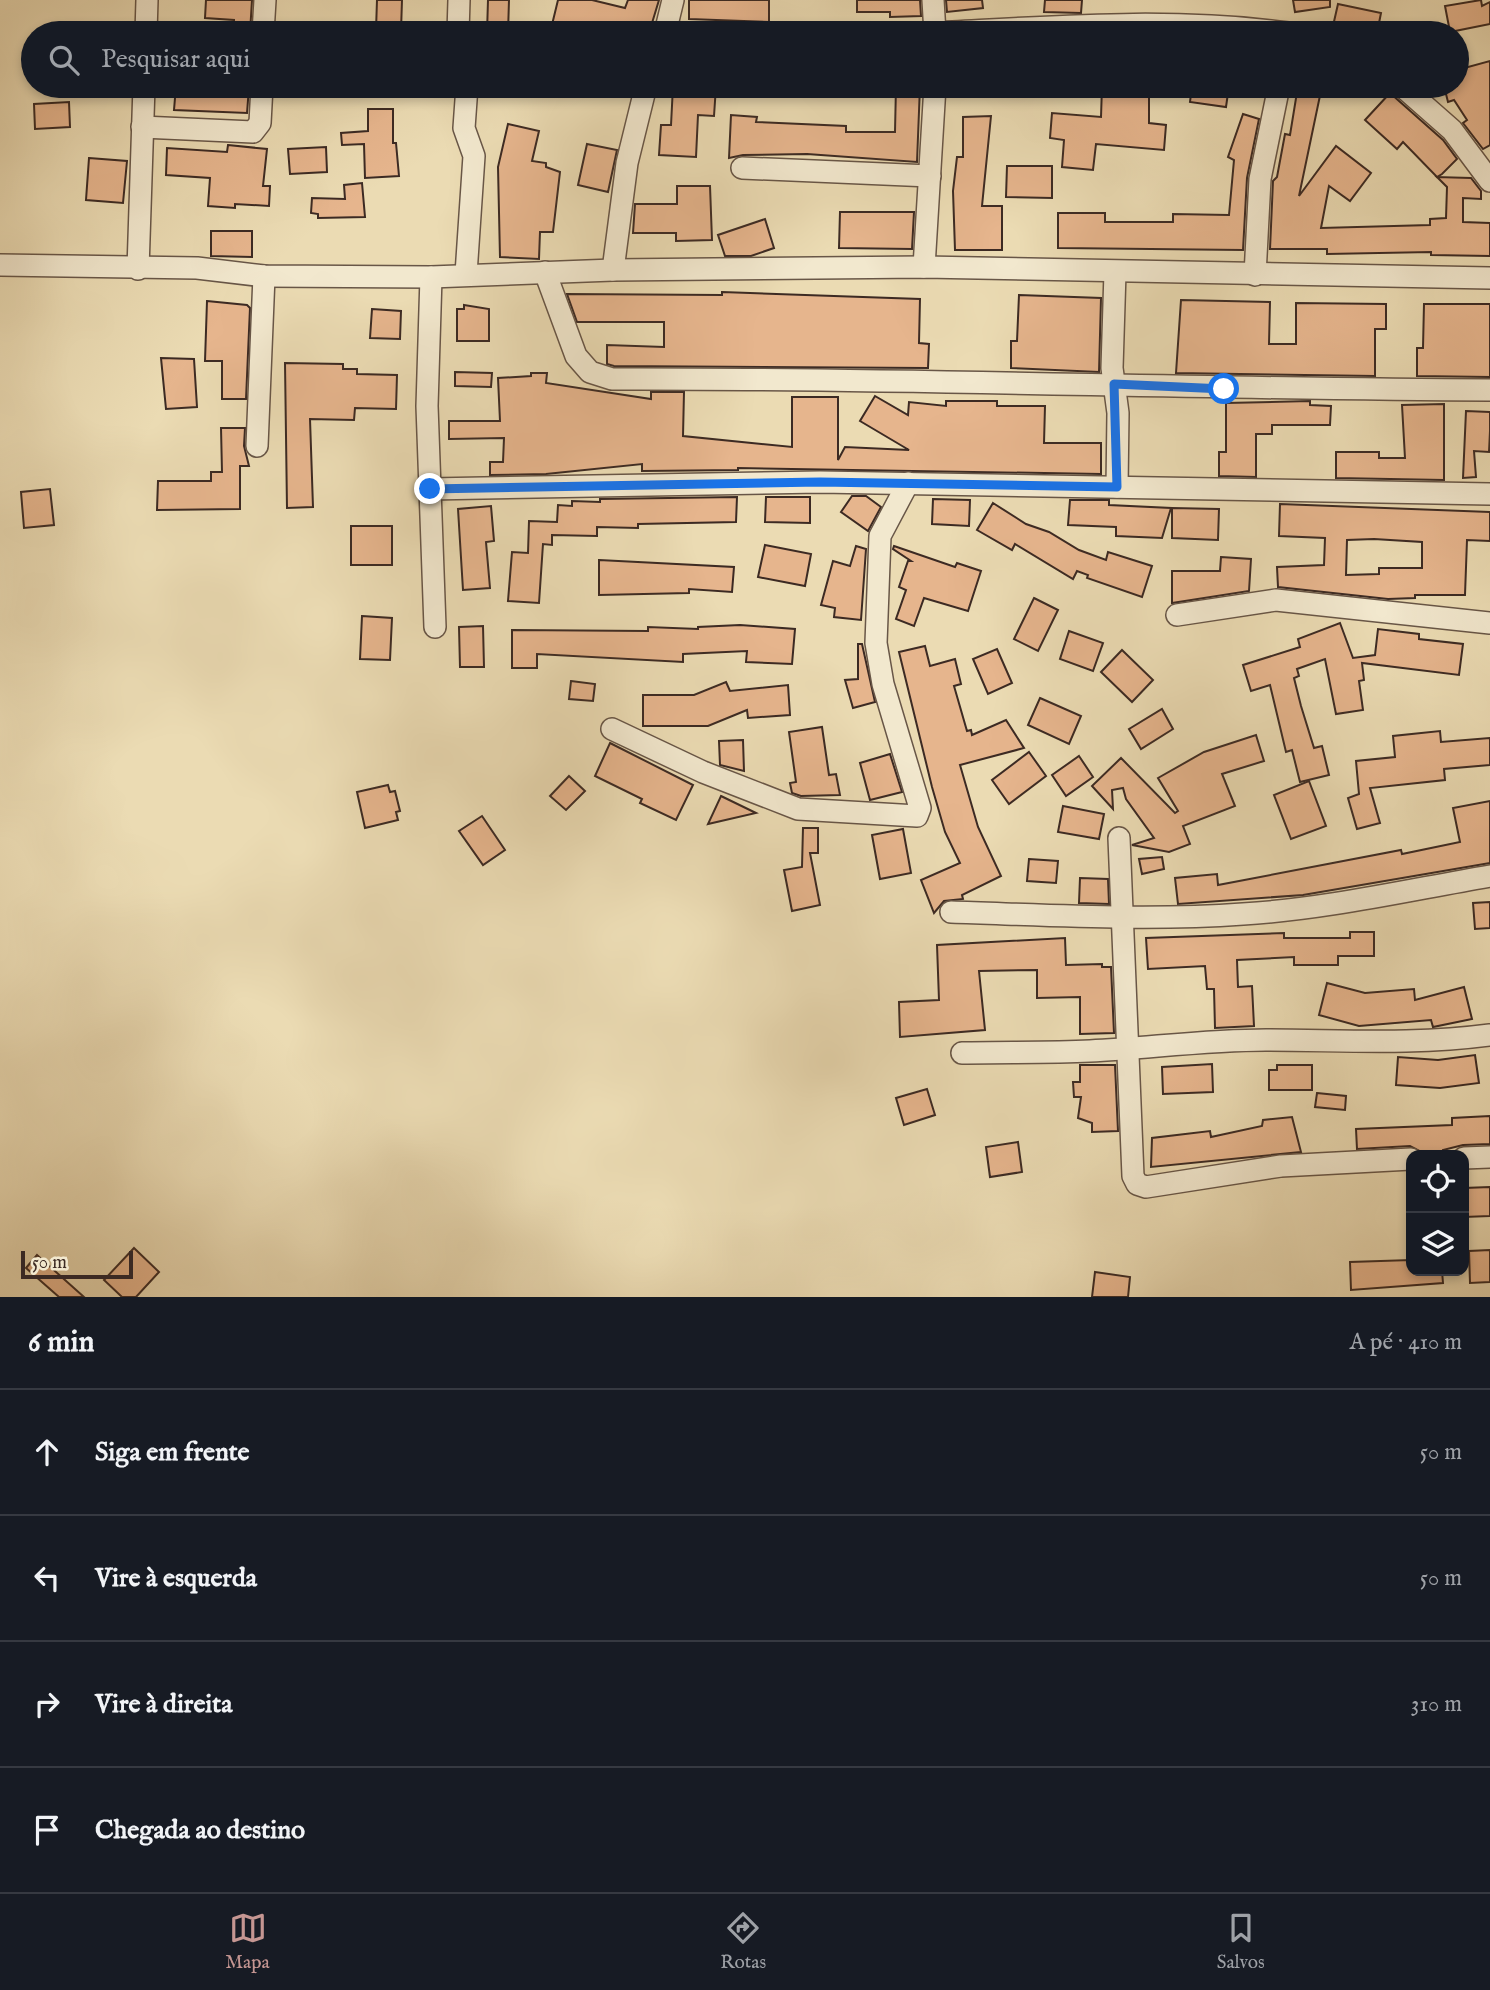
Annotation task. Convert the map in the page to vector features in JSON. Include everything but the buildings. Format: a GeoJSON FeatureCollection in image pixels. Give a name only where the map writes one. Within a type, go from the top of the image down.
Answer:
{"type":"FeatureCollection","features":[{"type":"Feature","properties":{"kind":"street"},"geometry":{"type":"LineString","coordinates":[[147,21],[148,0]]}},
{"type":"Feature","properties":{"kind":"street"},"geometry":{"type":"LineString","coordinates":[[264,21],[265,0]]}},
{"type":"Feature","properties":{"kind":"street"},"geometry":{"type":"LineString","coordinates":[[458,21],[459,0]]}},
{"type":"Feature","properties":{"kind":"street"},"geometry":{"type":"LineString","coordinates":[[673,21],[674,0]]}},
{"type":"Feature","properties":{"kind":"street"},"geometry":{"type":"LineString","coordinates":[[933,0],[934,21]]}},
{"type":"Feature","properties":{"kind":"street"},"geometry":{"type":"LineString","coordinates":[[138,269],[143,98]]}},
{"type":"Feature","properties":{"kind":"street"},"geometry":{"type":"LineString","coordinates":[[142,127],[253,132],[260,123],[261,98]]}},
{"type":"Feature","properties":{"kind":"street"},"geometry":{"type":"LineString","coordinates":[[466,98],[464,128],[474,156],[466,274]]}},
{"type":"Feature","properties":{"kind":"street"},"geometry":{"type":"LineString","coordinates":[[613,270],[627,163],[643,98]]}},
{"type":"Feature","properties":{"kind":"street"},"geometry":{"type":"LineString","coordinates":[[924,267],[934,98]]}},
{"type":"Feature","properties":{"kind":"street"},"geometry":{"type":"LineString","coordinates":[[1255,275],[1260,180],[1277,98]]}},
{"type":"Feature","properties":{"kind":"street"},"geometry":{"type":"LineString","coordinates":[[1416,98],[1452,130],[1490,181]]}},
{"type":"Feature","properties":{"kind":"street"},"geometry":{"type":"LineString","coordinates":[[742,169],[930,176]]}},
{"type":"Feature","properties":{"kind":"street"},"geometry":{"type":"LineString","coordinates":[[0,265],[197,268],[264,276],[431,277],[613,270],[924,267],[1490,278]]}},
{"type":"Feature","properties":{"kind":"street"},"geometry":{"type":"LineString","coordinates":[[545,272],[576,356],[590,372],[612,379],[1114,384],[1224,389],[1490,390]]}},
{"type":"Feature","properties":{"kind":"street"},"geometry":{"type":"LineString","coordinates":[[1115,272],[1117,487]]}},
{"type":"Feature","properties":{"kind":"street"},"geometry":{"type":"LineString","coordinates":[[257,446],[264,276]]}},
{"type":"Feature","properties":{"kind":"street"},"geometry":{"type":"LineString","coordinates":[[431,277],[427,406],[435,627]]}},
{"type":"Feature","properties":{"kind":"street"},"geometry":{"type":"LineString","coordinates":[[430,489],[908,483],[1490,494]]}},
{"type":"Feature","properties":{"kind":"street"},"geometry":{"type":"LineString","coordinates":[[612,730],[704,772],[798,809],[917,816],[920,808],[883,684],[875,617],[880,536],[908,483]]}},
{"type":"Feature","properties":{"kind":"street"},"geometry":{"type":"LineString","coordinates":[[1177,615],[1276,600],[1490,623]]}},
{"type":"Feature","properties":{"kind":"street"},"geometry":{"type":"LineString","coordinates":[[1119,838],[1133,1176],[1141,1186],[1281,1166],[1406,1159]]}},
{"type":"Feature","properties":{"kind":"street"},"geometry":{"type":"LineString","coordinates":[[951,912],[1122,917],[1256,913],[1335,904],[1490,876]]}},
{"type":"Feature","properties":{"kind":"street"},"geometry":{"type":"LineString","coordinates":[[962,1053],[1092,1051],[1266,1040],[1350,1043],[1439,1041],[1490,1035]]}},
{"type":"Feature","properties":{"kind":"street"},"geometry":{"type":"LineString","coordinates":[[1469,1158],[1490,1157]]}},
{"type":"Feature","properties":{"kind":"route"},"geometry":{"type":"LineString","coordinates":[[430,489],[820,482],[1117,487],[1118,413],[1114,384],[1224,389]]}}]}
